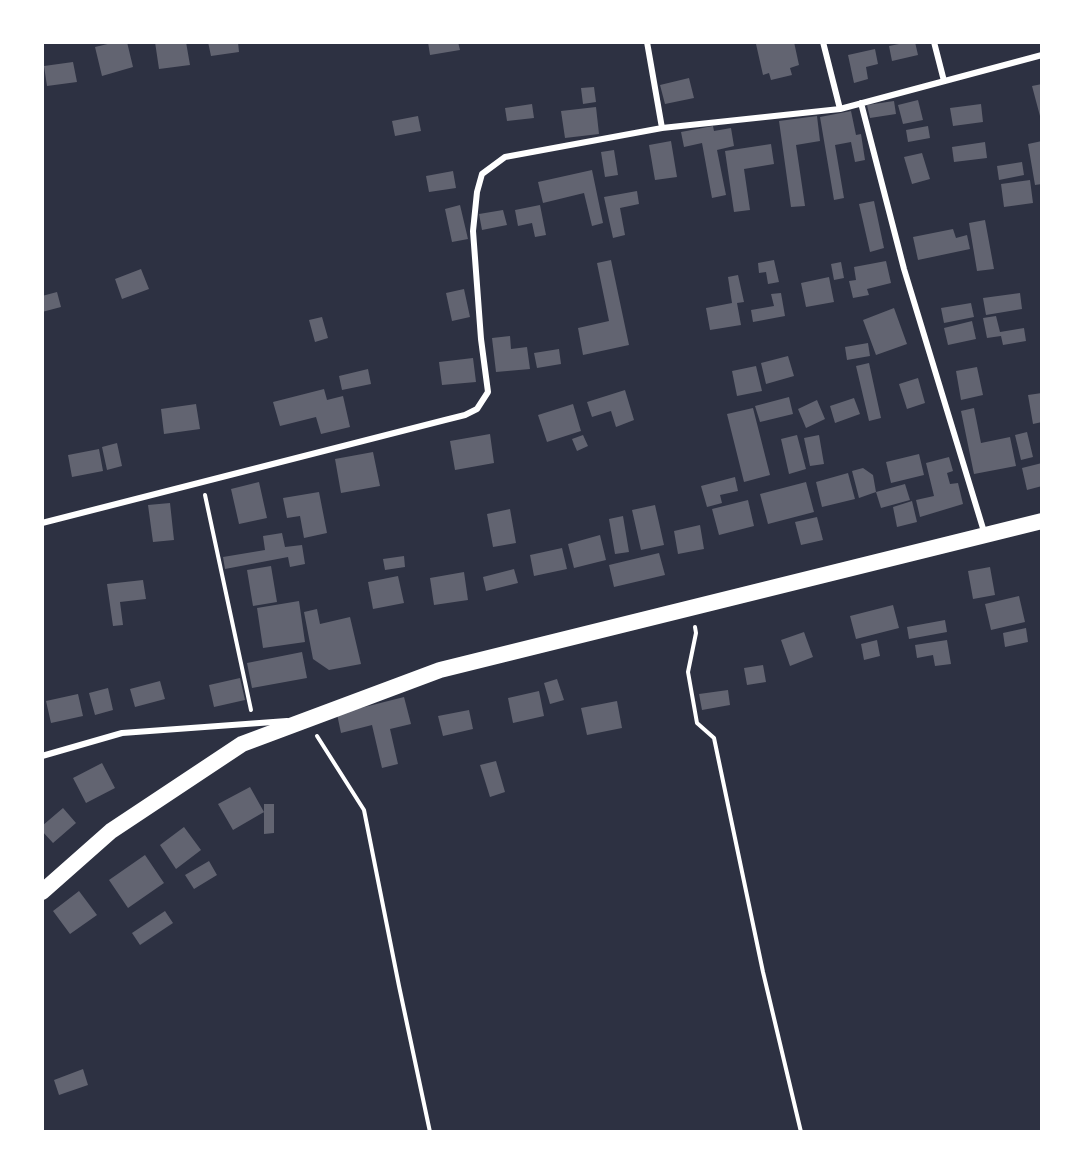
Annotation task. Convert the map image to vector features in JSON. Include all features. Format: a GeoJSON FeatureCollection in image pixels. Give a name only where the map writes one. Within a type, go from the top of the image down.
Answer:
{"type":"FeatureCollection","features":[{"type":"Feature","properties":{"kind":"highway"},"geometry":{"type":"LineString","coordinates":[[42,892],[111,831],[242,744],[440,670],[1042,521]]}},
{"type":"Feature","properties":{"kind":"street"},"geometry":{"type":"LineString","coordinates":[[647,42],[662,128]]}},
{"type":"Feature","properties":{"kind":"street"},"geometry":{"type":"LineString","coordinates":[[823,42],[840,109]]}},
{"type":"Feature","properties":{"kind":"street"},"geometry":{"type":"LineString","coordinates":[[934,42],[944,81]]}},
{"type":"Feature","properties":{"kind":"street"},"geometry":{"type":"LineString","coordinates":[[42,523],[455,417],[477,409],[488,392],[481,339],[473,231],[477,192],[482,174],[505,157],[662,128],[840,109],[1042,55]]}},
{"type":"Feature","properties":{"kind":"street"},"geometry":{"type":"LineString","coordinates":[[861,103],[904,269],[985,536]]}},
{"type":"Feature","properties":{"kind":"street"},"geometry":{"type":"LineString","coordinates":[[42,756],[122,733],[307,720]]}},
{"type":"Feature","properties":{"kind":"path"},"geometry":{"type":"LineString","coordinates":[[202,483],[254,723]]}},
{"type":"Feature","properties":{"kind":"path"},"geometry":{"type":"LineString","coordinates":[[689,608],[696,633],[688,672],[697,723],[714,738],[763,972],[801,1132]]}},
{"type":"Feature","properties":{"kind":"path"},"geometry":{"type":"LineString","coordinates":[[307,720],[364,810],[430,1132]]}},
{"type":"Feature","properties":{"kind":"building"},"geometry":{"type":"Polygon","coordinates":[[[127,42],[133,67],[102,76],[95,47],[127,42]]]}},
{"type":"Feature","properties":{"kind":"building"},"geometry":{"type":"Polygon","coordinates":[[[155,42],[186,42],[190,65],[159,69],[155,42]]]}},
{"type":"Feature","properties":{"kind":"building"},"geometry":{"type":"Polygon","coordinates":[[[208,42],[238,42],[239,52],[211,56],[208,42]]]}},
{"type":"Feature","properties":{"kind":"building"},"geometry":{"type":"Polygon","coordinates":[[[428,42],[458,42],[460,50],[430,55],[428,42]]]}},
{"type":"Feature","properties":{"kind":"building"},"geometry":{"type":"Polygon","coordinates":[[[794,42],[799,65],[790,68],[792,75],[771,80],[769,73],[763,75],[756,44],[794,42]]]}},
{"type":"Feature","properties":{"kind":"building"},"geometry":{"type":"Polygon","coordinates":[[[915,42],[918,55],[892,61],[889,46],[915,42]]]}},
{"type":"Feature","properties":{"kind":"building"},"geometry":{"type":"Polygon","coordinates":[[[875,49],[878,64],[866,67],[868,79],[854,83],[848,55],[875,49]]]}},
{"type":"Feature","properties":{"kind":"building"},"geometry":{"type":"Polygon","coordinates":[[[73,62],[77,82],[47,86],[44,66],[73,62]]]}},
{"type":"Feature","properties":{"kind":"building"},"geometry":{"type":"Polygon","coordinates":[[[689,78],[694,98],[665,104],[660,85],[689,78]]]}},
{"type":"Feature","properties":{"kind":"building"},"geometry":{"type":"Polygon","coordinates":[[[1042,84],[1042,116],[1040,116],[1032,86],[1042,84]]]}},
{"type":"Feature","properties":{"kind":"building"},"geometry":{"type":"Polygon","coordinates":[[[594,87],[596,102],[583,104],[581,88],[594,87]]]}},
{"type":"Feature","properties":{"kind":"building"},"geometry":{"type":"Polygon","coordinates":[[[918,100],[923,120],[903,124],[898,105],[918,100]]]}},
{"type":"Feature","properties":{"kind":"building"},"geometry":{"type":"Polygon","coordinates":[[[894,101],[896,114],[870,118],[867,105],[894,101]]]}},
{"type":"Feature","properties":{"kind":"building"},"geometry":{"type":"Polygon","coordinates":[[[532,104],[534,118],[507,121],[505,108],[532,104]]]}},
{"type":"Feature","properties":{"kind":"building"},"geometry":{"type":"Polygon","coordinates":[[[981,104],[983,122],[953,126],[950,108],[981,104]]]}},
{"type":"Feature","properties":{"kind":"building"},"geometry":{"type":"Polygon","coordinates":[[[596,107],[599,134],[565,138],[561,111],[596,107]]]}},
{"type":"Feature","properties":{"kind":"building"},"geometry":{"type":"Polygon","coordinates":[[[851,111],[856,135],[861,134],[865,160],[855,162],[851,142],[835,145],[844,198],[834,200],[820,117],[851,111]]]}},
{"type":"Feature","properties":{"kind":"building"},"geometry":{"type":"Polygon","coordinates":[[[418,116],[421,131],[395,136],[392,121],[418,116]]]}},
{"type":"Feature","properties":{"kind":"building"},"geometry":{"type":"Polygon","coordinates":[[[817,116],[820,141],[796,145],[805,206],[791,207],[779,121],[817,116]]]}},
{"type":"Feature","properties":{"kind":"building"},"geometry":{"type":"Polygon","coordinates":[[[713,126],[714,131],[731,128],[734,146],[717,150],[726,195],[712,198],[702,143],[684,147],[681,132],[713,126]]]}},
{"type":"Feature","properties":{"kind":"building"},"geometry":{"type":"Polygon","coordinates":[[[928,126],[930,138],[908,142],[906,130],[928,126]]]}},
{"type":"Feature","properties":{"kind":"building"},"geometry":{"type":"Polygon","coordinates":[[[671,141],[677,177],[655,180],[649,145],[671,141]]]}},
{"type":"Feature","properties":{"kind":"building"},"geometry":{"type":"Polygon","coordinates":[[[1042,141],[1042,184],[1035,185],[1028,144],[1042,141]]]}},
{"type":"Feature","properties":{"kind":"building"},"geometry":{"type":"Polygon","coordinates":[[[985,142],[987,158],[954,162],[952,147],[985,142]]]}},
{"type":"Feature","properties":{"kind":"building"},"geometry":{"type":"Polygon","coordinates":[[[771,144],[774,164],[744,169],[750,210],[734,212],[725,151],[771,144]]]}},
{"type":"Feature","properties":{"kind":"building"},"geometry":{"type":"Polygon","coordinates":[[[614,150],[618,175],[605,177],[601,152],[614,150]]]}},
{"type":"Feature","properties":{"kind":"building"},"geometry":{"type":"Polygon","coordinates":[[[922,153],[930,179],[912,184],[904,157],[922,153]]]}},
{"type":"Feature","properties":{"kind":"building"},"geometry":{"type":"Polygon","coordinates":[[[1022,162],[1024,175],[999,180],[997,166],[1022,162]]]}},
{"type":"Feature","properties":{"kind":"building"},"geometry":{"type":"Polygon","coordinates":[[[592,170],[603,223],[592,226],[584,193],[543,203],[538,182],[592,170]]]}},
{"type":"Feature","properties":{"kind":"building"},"geometry":{"type":"Polygon","coordinates":[[[453,171],[456,188],[429,192],[426,176],[453,171]]]}},
{"type":"Feature","properties":{"kind":"building"},"geometry":{"type":"Polygon","coordinates":[[[1030,180],[1033,203],[1004,207],[1001,184],[1030,180]]]}},
{"type":"Feature","properties":{"kind":"building"},"geometry":{"type":"Polygon","coordinates":[[[637,191],[639,204],[620,208],[625,235],[613,238],[604,197],[637,191]]]}},
{"type":"Feature","properties":{"kind":"building"},"geometry":{"type":"Polygon","coordinates":[[[874,201],[884,248],[870,252],[859,204],[874,201]]]}},
{"type":"Feature","properties":{"kind":"building"},"geometry":{"type":"Polygon","coordinates":[[[460,205],[468,239],[452,242],[445,209],[460,205]]]}},
{"type":"Feature","properties":{"kind":"building"},"geometry":{"type":"Polygon","coordinates":[[[540,205],[546,235],[535,237],[532,223],[518,226],[515,210],[540,205]]]}},
{"type":"Feature","properties":{"kind":"building"},"geometry":{"type":"Polygon","coordinates":[[[503,210],[507,225],[482,230],[479,214],[503,210]]]}},
{"type":"Feature","properties":{"kind":"building"},"geometry":{"type":"Polygon","coordinates":[[[985,220],[994,269],[977,271],[969,223],[985,220]]]}},
{"type":"Feature","properties":{"kind":"building"},"geometry":{"type":"Polygon","coordinates":[[[953,229],[956,238],[967,235],[970,249],[918,260],[913,237],[953,229]]]}},
{"type":"Feature","properties":{"kind":"building"},"geometry":{"type":"Polygon","coordinates":[[[611,260],[629,345],[583,355],[578,328],[609,321],[597,263],[611,260]]]}},
{"type":"Feature","properties":{"kind":"building"},"geometry":{"type":"Polygon","coordinates":[[[774,260],[779,282],[768,284],[766,272],[759,273],[758,263],[774,260]]]}},
{"type":"Feature","properties":{"kind":"building"},"geometry":{"type":"Polygon","coordinates":[[[886,261],[891,283],[867,289],[869,295],[853,298],[849,281],[856,280],[854,267],[886,261]]]}},
{"type":"Feature","properties":{"kind":"building"},"geometry":{"type":"Polygon","coordinates":[[[841,262],[844,278],[834,280],[831,264],[841,262]]]}},
{"type":"Feature","properties":{"kind":"building"},"geometry":{"type":"Polygon","coordinates":[[[141,269],[149,289],[122,299],[115,279],[141,269]]]}},
{"type":"Feature","properties":{"kind":"building"},"geometry":{"type":"Polygon","coordinates":[[[738,275],[744,302],[737,303],[741,325],[710,330],[706,308],[732,303],[728,277],[738,275]]]}},
{"type":"Feature","properties":{"kind":"building"},"geometry":{"type":"Polygon","coordinates":[[[829,277],[834,302],[806,307],[801,283],[829,277]]]}},
{"type":"Feature","properties":{"kind":"building"},"geometry":{"type":"Polygon","coordinates":[[[464,289],[470,317],[452,321],[446,293],[464,289]]]}},
{"type":"Feature","properties":{"kind":"building"},"geometry":{"type":"Polygon","coordinates":[[[57,292],[61,307],[42,312],[42,296],[57,292]]]}},
{"type":"Feature","properties":{"kind":"building"},"geometry":{"type":"Polygon","coordinates":[[[781,293],[785,316],[753,322],[751,310],[774,306],[771,294],[781,293]]]}},
{"type":"Feature","properties":{"kind":"building"},"geometry":{"type":"Polygon","coordinates":[[[1020,293],[1022,309],[986,315],[983,298],[1020,293]]]}},
{"type":"Feature","properties":{"kind":"building"},"geometry":{"type":"Polygon","coordinates":[[[971,303],[974,317],[944,323],[941,308],[971,303]]]}},
{"type":"Feature","properties":{"kind":"building"},"geometry":{"type":"Polygon","coordinates":[[[894,308],[907,344],[876,355],[863,320],[894,308]]]}},
{"type":"Feature","properties":{"kind":"building"},"geometry":{"type":"Polygon","coordinates":[[[996,316],[1000,332],[1024,328],[1026,341],[1003,345],[1001,336],[987,338],[983,318],[996,316]]]}},
{"type":"Feature","properties":{"kind":"building"},"geometry":{"type":"Polygon","coordinates":[[[322,317],[328,338],[315,342],[309,320],[322,317]]]}},
{"type":"Feature","properties":{"kind":"building"},"geometry":{"type":"Polygon","coordinates":[[[972,321],[976,339],[948,345],[944,328],[972,321]]]}},
{"type":"Feature","properties":{"kind":"building"},"geometry":{"type":"Polygon","coordinates":[[[510,336],[511,349],[527,347],[530,369],[496,372],[492,338],[510,336]]]}},
{"type":"Feature","properties":{"kind":"building"},"geometry":{"type":"Polygon","coordinates":[[[868,343],[870,356],[847,360],[845,347],[868,343]]]}},
{"type":"Feature","properties":{"kind":"building"},"geometry":{"type":"Polygon","coordinates":[[[559,349],[561,364],[537,368],[534,353],[559,349]]]}},
{"type":"Feature","properties":{"kind":"building"},"geometry":{"type":"Polygon","coordinates":[[[788,356],[794,376],[766,384],[761,363],[788,356]]]}},
{"type":"Feature","properties":{"kind":"building"},"geometry":{"type":"Polygon","coordinates":[[[473,358],[476,382],[442,385],[439,362],[473,358]]]}},
{"type":"Feature","properties":{"kind":"building"},"geometry":{"type":"Polygon","coordinates":[[[869,363],[881,418],[869,421],[856,366],[869,363]]]}},
{"type":"Feature","properties":{"kind":"building"},"geometry":{"type":"Polygon","coordinates":[[[756,366],[762,391],[737,396],[732,371],[756,366]]]}},
{"type":"Feature","properties":{"kind":"building"},"geometry":{"type":"Polygon","coordinates":[[[977,367],[983,395],[961,400],[956,371],[977,367]]]}},
{"type":"Feature","properties":{"kind":"building"},"geometry":{"type":"Polygon","coordinates":[[[368,369],[371,384],[342,390],[339,376],[368,369]]]}},
{"type":"Feature","properties":{"kind":"building"},"geometry":{"type":"Polygon","coordinates":[[[918,378],[925,403],[907,409],[899,384],[918,378]]]}},
{"type":"Feature","properties":{"kind":"building"},"geometry":{"type":"Polygon","coordinates":[[[324,389],[327,400],[343,396],[350,427],[321,434],[316,417],[280,426],[273,402],[324,389]]]}},
{"type":"Feature","properties":{"kind":"building"},"geometry":{"type":"Polygon","coordinates":[[[625,390],[634,420],[616,427],[611,411],[592,417],[587,402],[625,390]]]}},
{"type":"Feature","properties":{"kind":"building"},"geometry":{"type":"Polygon","coordinates":[[[1042,393],[1042,422],[1033,424],[1028,395],[1042,393]]]}},
{"type":"Feature","properties":{"kind":"building"},"geometry":{"type":"Polygon","coordinates":[[[789,397],[793,414],[760,422],[755,406],[789,397]]]}},
{"type":"Feature","properties":{"kind":"building"},"geometry":{"type":"Polygon","coordinates":[[[854,398],[860,414],[835,423],[830,406],[854,398]]]}},
{"type":"Feature","properties":{"kind":"building"},"geometry":{"type":"Polygon","coordinates":[[[817,400],[825,419],[806,428],[798,409],[817,400]]]}},
{"type":"Feature","properties":{"kind":"building"},"geometry":{"type":"Polygon","coordinates":[[[196,404],[200,429],[164,434],[161,409],[196,404]]]}},
{"type":"Feature","properties":{"kind":"building"},"geometry":{"type":"Polygon","coordinates":[[[573,404],[581,431],[547,442],[538,415],[573,404]]]}},
{"type":"Feature","properties":{"kind":"building"},"geometry":{"type":"Polygon","coordinates":[[[753,408],[770,475],[744,482],[727,414],[753,408]]]}},
{"type":"Feature","properties":{"kind":"building"},"geometry":{"type":"Polygon","coordinates":[[[974,408],[981,443],[1010,437],[1016,466],[974,474],[961,411],[974,408]]]}},
{"type":"Feature","properties":{"kind":"building"},"geometry":{"type":"Polygon","coordinates":[[[1027,432],[1033,457],[1021,460],[1015,435],[1027,432]]]}},
{"type":"Feature","properties":{"kind":"building"},"geometry":{"type":"Polygon","coordinates":[[[490,434],[494,463],[455,470],[450,441],[490,434]]]}},
{"type":"Feature","properties":{"kind":"building"},"geometry":{"type":"Polygon","coordinates":[[[583,435],[588,446],[577,451],[572,439],[583,435]]]}},
{"type":"Feature","properties":{"kind":"building"},"geometry":{"type":"Polygon","coordinates":[[[797,435],[806,469],[789,474],[781,439],[797,435]]]}},
{"type":"Feature","properties":{"kind":"building"},"geometry":{"type":"Polygon","coordinates":[[[819,435],[824,464],[810,466],[804,438],[819,435]]]}},
{"type":"Feature","properties":{"kind":"building"},"geometry":{"type":"Polygon","coordinates":[[[117,443],[122,466],[107,470],[102,447],[117,443]]]}},
{"type":"Feature","properties":{"kind":"building"},"geometry":{"type":"Polygon","coordinates":[[[99,449],[103,471],[72,477],[68,455],[99,449]]]}},
{"type":"Feature","properties":{"kind":"building"},"geometry":{"type":"Polygon","coordinates":[[[373,452],[380,486],[341,493],[335,459],[373,452]]]}},
{"type":"Feature","properties":{"kind":"building"},"geometry":{"type":"Polygon","coordinates":[[[919,454],[924,475],[891,483],[886,462],[919,454]]]}},
{"type":"Feature","properties":{"kind":"building"},"geometry":{"type":"Polygon","coordinates":[[[949,457],[953,471],[947,473],[950,484],[958,483],[963,504],[920,517],[916,500],[934,496],[926,463],[949,457]]]}},
{"type":"Feature","properties":{"kind":"building"},"geometry":{"type":"Polygon","coordinates":[[[1042,463],[1042,486],[1027,490],[1022,468],[1042,463]]]}},
{"type":"Feature","properties":{"kind":"building"},"geometry":{"type":"Polygon","coordinates":[[[863,468],[873,475],[876,492],[859,498],[852,471],[863,468]]]}},
{"type":"Feature","properties":{"kind":"building"},"geometry":{"type":"Polygon","coordinates":[[[848,473],[855,499],[822,507],[816,482],[848,473]]]}},
{"type":"Feature","properties":{"kind":"building"},"geometry":{"type":"Polygon","coordinates":[[[735,477],[738,491],[720,495],[722,503],[707,507],[701,486],[735,477]]]}},
{"type":"Feature","properties":{"kind":"building"},"geometry":{"type":"Polygon","coordinates":[[[259,482],[267,518],[239,524],[231,489],[259,482]]]}},
{"type":"Feature","properties":{"kind":"building"},"geometry":{"type":"Polygon","coordinates":[[[806,482],[814,512],[768,524],[760,494],[806,482]]]}},
{"type":"Feature","properties":{"kind":"building"},"geometry":{"type":"Polygon","coordinates":[[[905,484],[910,500],[881,508],[876,492],[905,484]]]}},
{"type":"Feature","properties":{"kind":"building"},"geometry":{"type":"Polygon","coordinates":[[[319,492],[327,533],[304,538],[300,516],[287,518],[283,498],[319,492]]]}},
{"type":"Feature","properties":{"kind":"building"},"geometry":{"type":"Polygon","coordinates":[[[748,500],[754,526],[719,535],[712,509],[748,500]]]}},
{"type":"Feature","properties":{"kind":"building"},"geometry":{"type":"Polygon","coordinates":[[[912,501],[917,522],[897,527],[893,507],[912,501]]]}},
{"type":"Feature","properties":{"kind":"building"},"geometry":{"type":"Polygon","coordinates":[[[170,503],[174,540],[153,542],[148,505],[170,503]]]}},
{"type":"Feature","properties":{"kind":"building"},"geometry":{"type":"Polygon","coordinates":[[[655,505],[664,545],[641,550],[632,510],[655,505]]]}},
{"type":"Feature","properties":{"kind":"building"},"geometry":{"type":"Polygon","coordinates":[[[510,509],[516,543],[493,547],[487,514],[510,509]]]}},
{"type":"Feature","properties":{"kind":"building"},"geometry":{"type":"Polygon","coordinates":[[[623,516],[629,552],[615,554],[609,519],[623,516]]]}},
{"type":"Feature","properties":{"kind":"building"},"geometry":{"type":"Polygon","coordinates":[[[817,517],[823,540],[801,545],[795,522],[817,517]]]}},
{"type":"Feature","properties":{"kind":"building"},"geometry":{"type":"Polygon","coordinates":[[[700,525],[704,549],[678,554],[674,531],[700,525]]]}},
{"type":"Feature","properties":{"kind":"building"},"geometry":{"type":"Polygon","coordinates":[[[282,533],[285,547],[302,545],[305,564],[290,567],[288,557],[225,569],[223,557],[265,550],[263,536],[282,533]]]}},
{"type":"Feature","properties":{"kind":"building"},"geometry":{"type":"Polygon","coordinates":[[[600,535],[606,560],[574,568],[568,544],[600,535]]]}},
{"type":"Feature","properties":{"kind":"building"},"geometry":{"type":"Polygon","coordinates":[[[562,548],[567,569],[534,576],[530,555],[562,548]]]}},
{"type":"Feature","properties":{"kind":"building"},"geometry":{"type":"Polygon","coordinates":[[[659,553],[665,575],[614,587],[609,565],[659,553]]]}},
{"type":"Feature","properties":{"kind":"building"},"geometry":{"type":"Polygon","coordinates":[[[404,556],[405,567],[385,570],[383,559],[404,556]]]}},
{"type":"Feature","properties":{"kind":"building"},"geometry":{"type":"Polygon","coordinates":[[[271,566],[277,602],[253,606],[247,570],[271,566]]]}},
{"type":"Feature","properties":{"kind":"building"},"geometry":{"type":"Polygon","coordinates":[[[990,567],[995,595],[973,599],[968,571],[990,567]]]}},
{"type":"Feature","properties":{"kind":"building"},"geometry":{"type":"Polygon","coordinates":[[[514,569],[518,583],[486,591],[483,577],[514,569]]]}},
{"type":"Feature","properties":{"kind":"building"},"geometry":{"type":"Polygon","coordinates":[[[464,572],[468,600],[434,605],[430,578],[464,572]]]}},
{"type":"Feature","properties":{"kind":"building"},"geometry":{"type":"Polygon","coordinates":[[[398,576],[404,603],[373,609],[368,582],[398,576]]]}},
{"type":"Feature","properties":{"kind":"building"},"geometry":{"type":"Polygon","coordinates":[[[143,580],[146,599],[120,602],[123,625],[113,626],[107,584],[143,580]]]}},
{"type":"Feature","properties":{"kind":"building"},"geometry":{"type":"Polygon","coordinates":[[[1019,596],[1025,622],[991,630],[985,604],[1019,596]]]}},
{"type":"Feature","properties":{"kind":"building"},"geometry":{"type":"Polygon","coordinates":[[[299,601],[305,642],[263,648],[257,608],[299,601]]]}},
{"type":"Feature","properties":{"kind":"building"},"geometry":{"type":"Polygon","coordinates":[[[893,605],[899,628],[856,639],[850,616],[893,605]]]}},
{"type":"Feature","properties":{"kind":"building"},"geometry":{"type":"Polygon","coordinates":[[[317,609],[320,624],[350,617],[361,664],[329,670],[313,659],[304,612],[317,609]]]}},
{"type":"Feature","properties":{"kind":"building"},"geometry":{"type":"Polygon","coordinates":[[[945,620],[947,632],[909,639],[907,627],[945,620]]]}},
{"type":"Feature","properties":{"kind":"building"},"geometry":{"type":"Polygon","coordinates":[[[1026,628],[1028,642],[1005,647],[1003,633],[1026,628]]]}},
{"type":"Feature","properties":{"kind":"building"},"geometry":{"type":"Polygon","coordinates":[[[804,632],[813,657],[790,666],[781,640],[804,632]]]}},
{"type":"Feature","properties":{"kind":"building"},"geometry":{"type":"Polygon","coordinates":[[[877,640],[880,656],[864,660],[861,644],[877,640]]]}},
{"type":"Feature","properties":{"kind":"building"},"geometry":{"type":"Polygon","coordinates":[[[947,640],[951,664],[935,666],[933,655],[917,658],[915,645],[947,640]]]}},
{"type":"Feature","properties":{"kind":"building"},"geometry":{"type":"Polygon","coordinates":[[[302,652],[307,678],[252,688],[247,663],[302,652]]]}},
{"type":"Feature","properties":{"kind":"building"},"geometry":{"type":"Polygon","coordinates":[[[763,665],[766,682],[747,685],[744,668],[763,665]]]}},
{"type":"Feature","properties":{"kind":"building"},"geometry":{"type":"Polygon","coordinates":[[[240,678],[245,700],[214,707],[209,685],[240,678]]]}},
{"type":"Feature","properties":{"kind":"building"},"geometry":{"type":"Polygon","coordinates":[[[557,679],[564,700],[550,704],[544,683],[557,679]]]}},
{"type":"Feature","properties":{"kind":"building"},"geometry":{"type":"Polygon","coordinates":[[[160,681],[165,699],[135,707],[130,689],[160,681]]]}},
{"type":"Feature","properties":{"kind":"building"},"geometry":{"type":"Polygon","coordinates":[[[108,688],[113,710],[95,715],[89,693],[108,688]]]}},
{"type":"Feature","properties":{"kind":"building"},"geometry":{"type":"Polygon","coordinates":[[[728,690],[730,705],[702,710],[699,694],[728,690]]]}},
{"type":"Feature","properties":{"kind":"building"},"geometry":{"type":"Polygon","coordinates":[[[539,691],[544,716],[513,723],[508,698],[539,691]]]}},
{"type":"Feature","properties":{"kind":"building"},"geometry":{"type":"Polygon","coordinates":[[[78,694],[83,716],[51,723],[46,701],[78,694]]]}},
{"type":"Feature","properties":{"kind":"building"},"geometry":{"type":"Polygon","coordinates":[[[404,697],[411,724],[390,729],[398,764],[382,768],[372,725],[341,733],[337,714],[404,697]]]}},
{"type":"Feature","properties":{"kind":"building"},"geometry":{"type":"Polygon","coordinates":[[[617,701],[622,728],[587,735],[581,708],[617,701]]]}},
{"type":"Feature","properties":{"kind":"building"},"geometry":{"type":"Polygon","coordinates":[[[469,710],[473,729],[443,736],[438,716],[469,710]]]}},
{"type":"Feature","properties":{"kind":"building"},"geometry":{"type":"Polygon","coordinates":[[[496,761],[505,792],[490,797],[480,765],[496,761]]]}},
{"type":"Feature","properties":{"kind":"building"},"geometry":{"type":"Polygon","coordinates":[[[102,763],[115,788],[86,803],[73,778],[102,763]]]}},
{"type":"Feature","properties":{"kind":"building"},"geometry":{"type":"Polygon","coordinates":[[[250,787],[264,812],[233,830],[218,804],[250,787]]]}},
{"type":"Feature","properties":{"kind":"building"},"geometry":{"type":"Polygon","coordinates":[[[264,804],[274,804],[274,833],[264,834],[264,804]]]}},
{"type":"Feature","properties":{"kind":"building"},"geometry":{"type":"Polygon","coordinates":[[[63,808],[76,823],[53,843],[42,831],[42,826],[63,808]]]}},
{"type":"Feature","properties":{"kind":"building"},"geometry":{"type":"Polygon","coordinates":[[[184,827],[201,850],[176,869],[160,845],[184,827]]]}},
{"type":"Feature","properties":{"kind":"building"},"geometry":{"type":"Polygon","coordinates":[[[145,855],[164,883],[128,908],[109,880],[145,855]]]}},
{"type":"Feature","properties":{"kind":"building"},"geometry":{"type":"Polygon","coordinates":[[[209,861],[217,875],[194,889],[185,875],[209,861]]]}},
{"type":"Feature","properties":{"kind":"building"},"geometry":{"type":"Polygon","coordinates":[[[79,891],[97,915],[70,934],[53,911],[79,891]]]}},
{"type":"Feature","properties":{"kind":"building"},"geometry":{"type":"Polygon","coordinates":[[[165,911],[173,923],[140,945],[132,933],[165,911]]]}},
{"type":"Feature","properties":{"kind":"building"},"geometry":{"type":"Polygon","coordinates":[[[83,1069],[88,1085],[59,1095],[54,1080],[83,1069]]]}}]}
